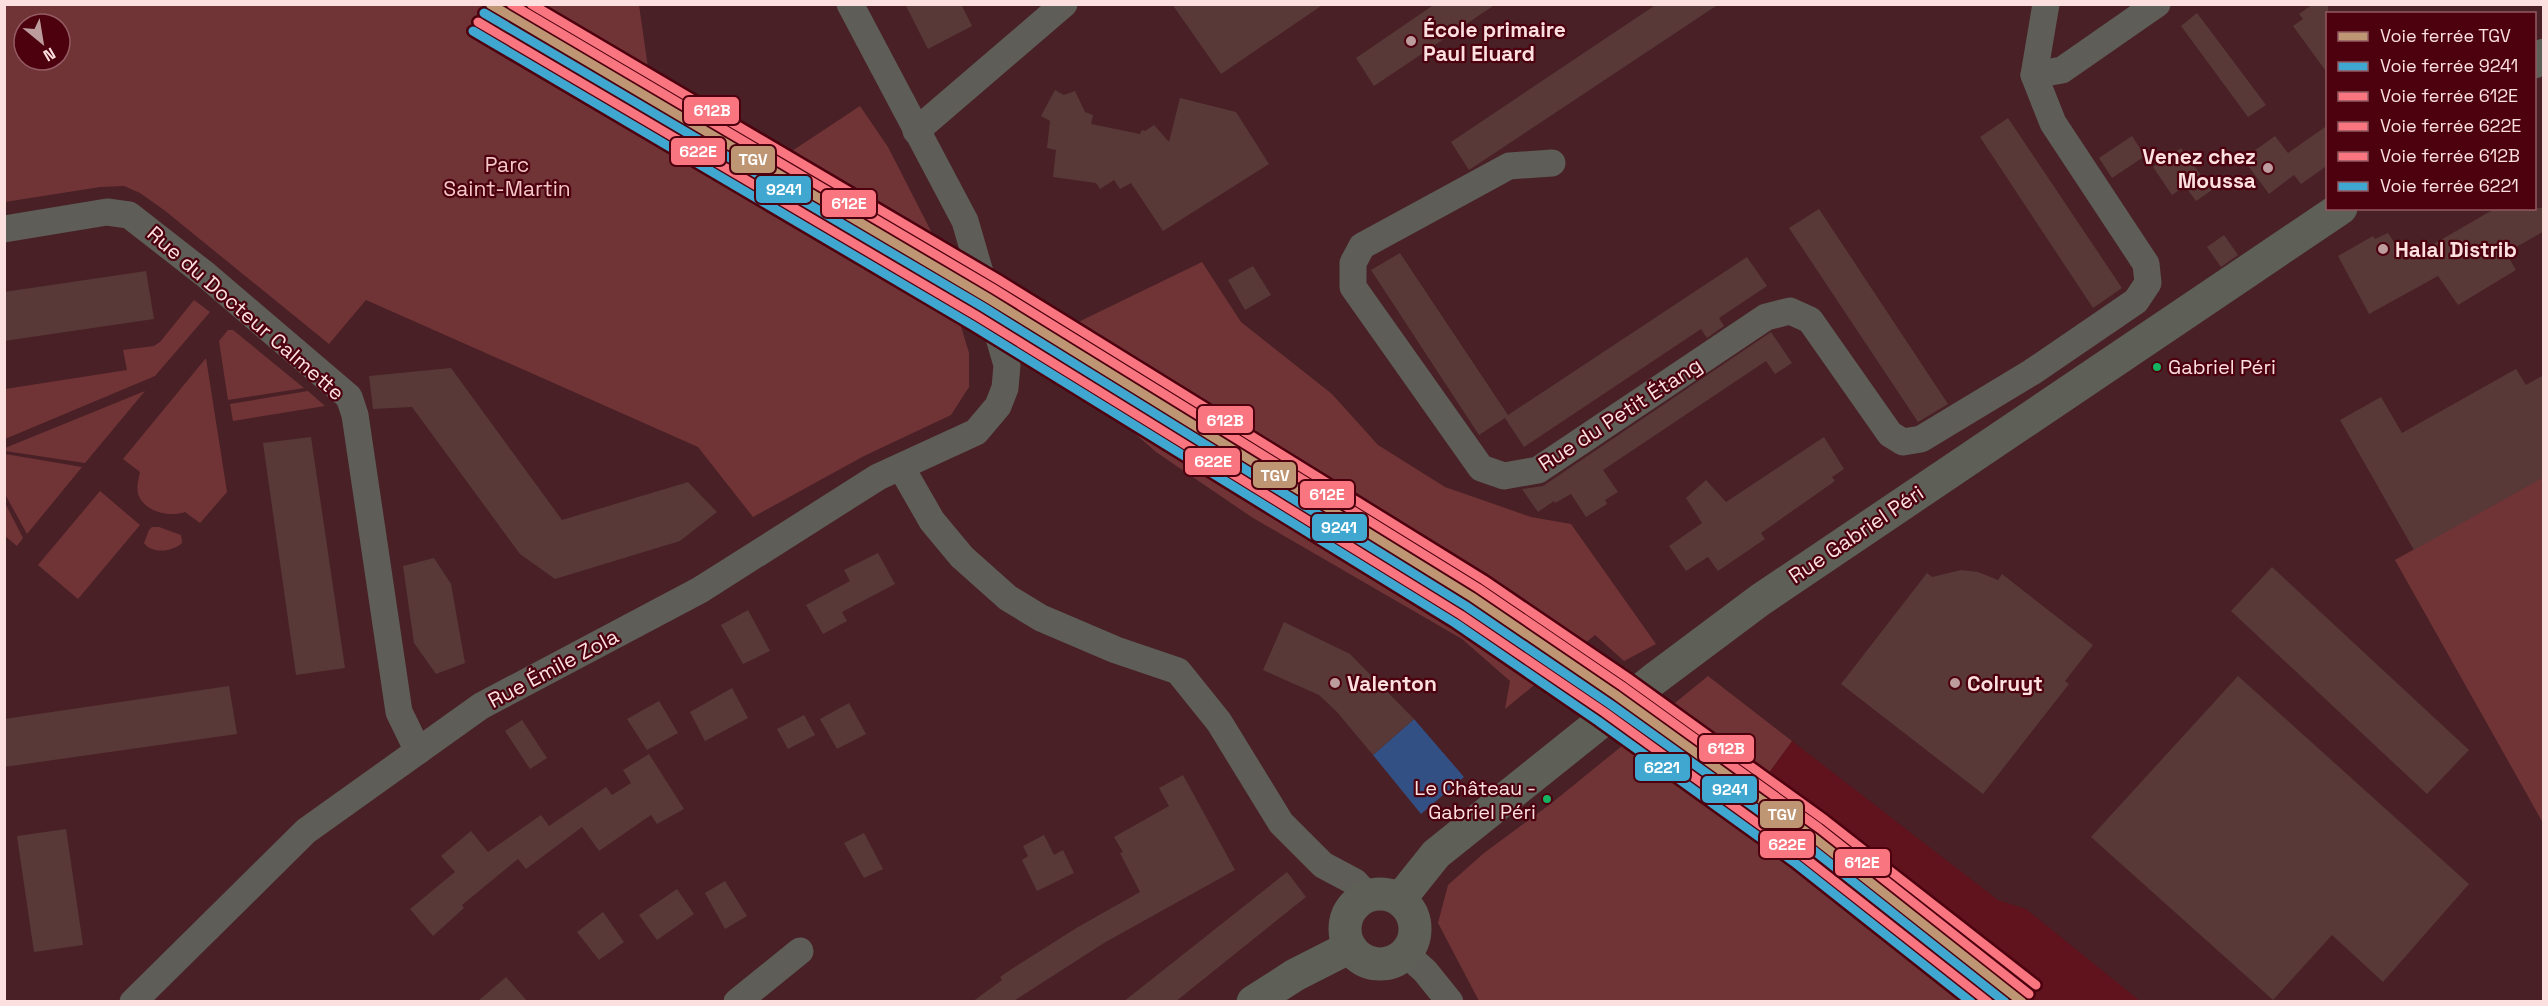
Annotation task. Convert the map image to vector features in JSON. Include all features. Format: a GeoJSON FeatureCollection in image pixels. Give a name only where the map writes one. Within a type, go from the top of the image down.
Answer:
{"type":"FeatureCollection","features":[{"type":"Feature","properties":{"kind":"street"},"geometry":{"type":"LineString","coordinates":[[850,4],[916,131],[1064,4]]}},
{"type":"Feature","properties":{"kind":"street"},"geometry":{"type":"LineString","coordinates":[[2046,4],[2034,75],[2062,70],[2157,4]]}},
{"type":"Feature","properties":{"kind":"street","name":"Rue du Petit Étang"},"geometry":{"type":"LineString","coordinates":[[1552,163],[1509,166],[1362,246],[1353,263],[1353,287],[1481,468],[1504,476],[1538,470],[1766,317],[1790,311],[1810,320],[1890,434],[1904,442],[1921,439],[2032,372],[2136,301],[2148,283],[2146,264],[2053,123],[2034,75]]}},
{"type":"Feature","properties":{"kind":"street","name":"Rue Émile Zola"},"geometry":{"type":"LineString","coordinates":[[133,1002],[306,831],[481,706],[700,590],[878,477],[976,432],[998,405],[1005,388],[1007,365],[965,221],[916,131]]}},
{"type":"Feature","properties":{"kind":"street","name":"Rue Gabriel Péri"},"geometry":{"type":"LineString","coordinates":[[1384,898],[1662,673],[1760,600],[2339,210]]}},
{"type":"Feature","properties":{"kind":"street","name":"Rue du Docteur Calmette"},"geometry":{"type":"LineString","coordinates":[[4,229],[107,212],[129,215],[206,275],[349,397],[355,415],[399,712],[418,751]]}},
{"type":"Feature","properties":{"kind":"street"},"geometry":{"type":"LineString","coordinates":[[2032,372],[2054,403]]}},
{"type":"Feature","properties":{"kind":"street"},"geometry":{"type":"LineString","coordinates":[[901,467],[932,521],[962,557],[1008,598],[1052,622],[1116,650],[1178,671],[1219,722],[1281,823],[1323,865],[1384,898],[1409,908],[1416,925],[1413,944],[1406,954],[1395,961],[1383,964],[1370,963],[1358,957],[1350,947],[1345,936],[1345,923],[1356,903],[1384,898]]}},
{"type":"Feature","properties":{"kind":"street"},"geometry":{"type":"LineString","coordinates":[[1253,1002],[1295,975],[1350,947]]}},
{"type":"Feature","properties":{"kind":"street"},"geometry":{"type":"LineString","coordinates":[[737,1002],[800,951]]}},
{"type":"Feature","properties":{"kind":"street"},"geometry":{"type":"LineString","coordinates":[[1406,954],[1425,970],[1450,1002]]}},
{"type":"Feature","properties":{"kind":"shaded area"},"geometry":{"type":"Polygon","coordinates":[[[1792,741],[1998,900],[2026,909],[2140,1001],[1762,1001],[1673,905],[1792,741]]]}},
{"type":"Feature","properties":{"kind":"green space","name":"Parc Saint-Martin"},"geometry":{"type":"Polygon","coordinates":[[[5,4],[639,5],[650,82],[789,153],[860,106],[888,147],[935,239],[969,353],[969,387],[951,415],[864,456],[753,517],[698,447],[366,300],[329,344],[140,193],[124,186],[100,187],[5,202],[5,4]]]}},
{"type":"Feature","properties":{"kind":"green space"},"geometry":{"type":"Polygon","coordinates":[[[1202,262],[1241,322],[1332,394],[1378,445],[1445,487],[1531,517],[1571,524],[1656,644],[1624,661],[1595,635],[1505,709],[1510,681],[1462,639],[1253,518],[1156,452],[1033,344],[1202,262]]]}},
{"type":"Feature","properties":{"kind":"green space"},"geometry":{"type":"Polygon","coordinates":[[[194,300],[210,312],[155,376],[5,439],[5,389],[127,370],[123,350],[154,346],[160,342],[194,300]]]}},
{"type":"Feature","properties":{"kind":"green space"},"geometry":{"type":"Polygon","coordinates":[[[228,330],[233,330],[304,388],[228,400],[219,341],[228,330]]]}},
{"type":"Feature","properties":{"kind":"green space"},"geometry":{"type":"Polygon","coordinates":[[[206,358],[227,492],[200,523],[185,512],[161,513],[145,504],[138,494],[140,472],[123,459],[206,358]]]}},
{"type":"Feature","properties":{"kind":"green space"},"geometry":{"type":"Polygon","coordinates":[[[145,391],[85,463],[5,451],[5,448],[145,391]]]}},
{"type":"Feature","properties":{"kind":"green space"},"geometry":{"type":"Polygon","coordinates":[[[308,391],[325,406],[233,421],[230,404],[308,391]]]}},
{"type":"Feature","properties":{"kind":"green space"},"geometry":{"type":"Polygon","coordinates":[[[5,454],[82,467],[27,534],[5,494],[5,454]]]}},
{"type":"Feature","properties":{"kind":"green space"},"geometry":{"type":"Polygon","coordinates":[[[2543,477],[2543,823],[2395,560],[2543,477]]]}},
{"type":"Feature","properties":{"kind":"green space"},"geometry":{"type":"Polygon","coordinates":[[[100,491],[140,525],[78,599],[38,565],[100,491]]]}},
{"type":"Feature","properties":{"kind":"green space"},"geometry":{"type":"Polygon","coordinates":[[[5,503],[23,538],[17,546],[5,536],[5,503]]]}},
{"type":"Feature","properties":{"kind":"green space"},"geometry":{"type":"Polygon","coordinates":[[[152,527],[159,527],[181,535],[182,543],[168,550],[148,547],[144,543],[152,527]]]}},
{"type":"Feature","properties":{"kind":"green space"},"geometry":{"type":"Polygon","coordinates":[[[1708,676],[1792,741],[1752,796],[2001,1001],[1479,1001],[1438,923],[1448,885],[1484,853],[1553,802],[1708,676]]]}},
{"type":"Feature","properties":{"kind":"water"},"geometry":{"type":"Polygon","coordinates":[[[1414,719],[1464,777],[1421,814],[1373,755],[1414,719]]]}},
{"type":"Feature","properties":{"kind":"building"},"geometry":{"type":"Polygon","coordinates":[[[905,4],[961,4],[972,26],[928,49],[905,4]]]}},
{"type":"Feature","properties":{"kind":"building"},"geometry":{"type":"Polygon","coordinates":[[[1172,4],[1324,4],[1221,74],[1172,4]]]}},
{"type":"Feature","properties":{"kind":"building","name":"École primaire Paul Eluard"},"geometry":{"type":"Polygon","coordinates":[[[1435,4],[1496,4],[1374,86],[1356,58],[1435,4]]]}},
{"type":"Feature","properties":{"kind":"building"},"geometry":{"type":"Polygon","coordinates":[[[1657,4],[1719,4],[1469,170],[1451,142],[1657,4]]]}},
{"type":"Feature","properties":{"kind":"building"},"geometry":{"type":"Polygon","coordinates":[[[2313,4],[2328,4],[2326,71],[2293,26],[2303,19],[2299,14],[2313,4]]]}},
{"type":"Feature","properties":{"kind":"building"},"geometry":{"type":"Polygon","coordinates":[[[2197,13],[2266,105],[2248,117],[2181,26],[2197,13]]]}},
{"type":"Feature","properties":{"kind":"building"},"geometry":{"type":"Polygon","coordinates":[[[1055,90],[1064,95],[1075,91],[1085,112],[1093,115],[1091,124],[1140,134],[1142,130],[1145,131],[1154,125],[1169,142],[1180,98],[1236,112],[1269,164],[1163,231],[1131,183],[1120,189],[1114,180],[1100,189],[1096,183],[1053,177],[1056,150],[1047,148],[1050,121],[1041,116],[1055,90]]]}},
{"type":"Feature","properties":{"kind":"building"},"geometry":{"type":"Polygon","coordinates":[[[2008,118],[2122,288],[2093,308],[1980,137],[2008,118]]]}},
{"type":"Feature","properties":{"kind":"building"},"geometry":{"type":"Polygon","coordinates":[[[2326,126],[2326,166],[2301,184],[2294,175],[2269,194],[2243,159],[2275,136],[2288,153],[2326,126]]]}},
{"type":"Feature","properties":{"kind":"building"},"geometry":{"type":"Polygon","coordinates":[[[2132,136],[2145,156],[2112,178],[2099,158],[2132,136]]]}},
{"type":"Feature","properties":{"kind":"building"},"geometry":{"type":"Polygon","coordinates":[[[2181,148],[2212,190],[2196,201],[2185,186],[2172,195],[2153,167],[2181,148]]]}},
{"type":"Feature","properties":{"kind":"building"},"geometry":{"type":"Polygon","coordinates":[[[2544,208],[2544,231],[2506,253],[2516,270],[2458,305],[2438,276],[2369,314],[2338,256],[2373,236],[2375,239],[2388,233],[2406,260],[2493,210],[2544,208]]]}},
{"type":"Feature","properties":{"kind":"building"},"geometry":{"type":"Polygon","coordinates":[[[1819,209],[1948,404],[1918,422],[1789,228],[1819,209]]]}},
{"type":"Feature","properties":{"kind":"building"},"geometry":{"type":"Polygon","coordinates":[[[2224,235],[2238,255],[2221,267],[2207,247],[2224,235]]]}},
{"type":"Feature","properties":{"kind":"building"},"geometry":{"type":"Polygon","coordinates":[[[1400,253],[1508,415],[1747,257],[1767,286],[1719,318],[1724,326],[1707,338],[1701,329],[1524,447],[1505,418],[1479,435],[1371,270],[1400,253]]]}},
{"type":"Feature","properties":{"kind":"building"},"geometry":{"type":"Polygon","coordinates":[[[1253,266],[1271,295],[1245,310],[1228,280],[1253,266]]]}},
{"type":"Feature","properties":{"kind":"building"},"geometry":{"type":"Polygon","coordinates":[[[146,271],[154,319],[4,341],[4,292],[146,271]]]}},
{"type":"Feature","properties":{"kind":"building"},"geometry":{"type":"Polygon","coordinates":[[[1771,332],[1792,363],[1775,374],[1766,361],[1603,470],[1618,492],[1605,500],[1607,504],[1586,517],[1571,494],[1555,503],[1554,501],[1538,512],[1522,489],[1543,486],[1771,332]]]}},
{"type":"Feature","properties":{"kind":"building"},"geometry":{"type":"Polygon","coordinates":[[[451,368],[562,520],[688,482],[717,512],[680,541],[555,579],[520,554],[412,407],[373,409],[369,376],[451,368]]]}},
{"type":"Feature","properties":{"kind":"building"},"geometry":{"type":"Polygon","coordinates":[[[2516,369],[2526,385],[2544,375],[2544,477],[2414,550],[2340,420],[2381,397],[2402,433],[2516,369]]]}},
{"type":"Feature","properties":{"kind":"building"},"geometry":{"type":"Polygon","coordinates":[[[311,437],[345,668],[296,675],[263,443],[311,437]]]}},
{"type":"Feature","properties":{"kind":"building"},"geometry":{"type":"Polygon","coordinates":[[[1824,437],[1844,469],[1832,477],[1835,481],[1761,533],[1765,539],[1718,571],[1708,557],[1686,571],[1669,546],[1702,523],[1686,498],[1706,480],[1726,502],[1824,437]]]}},
{"type":"Feature","properties":{"kind":"building"},"geometry":{"type":"Polygon","coordinates":[[[878,553],[895,584],[842,612],[847,621],[823,634],[806,605],[850,581],[844,570],[878,553]]]}},
{"type":"Feature","properties":{"kind":"building"},"geometry":{"type":"Polygon","coordinates":[[[434,558],[451,584],[465,663],[436,674],[414,643],[403,566],[434,558]]]}},
{"type":"Feature","properties":{"kind":"building"},"geometry":{"type":"Polygon","coordinates":[[[2272,567],[2469,750],[2427,794],[2231,611],[2272,567]]]}},
{"type":"Feature","properties":{"kind":"building","name":"Colruyt"},"geometry":{"type":"Polygon","coordinates":[[[1961,570],[1978,572],[1998,580],[2002,574],[2093,645],[2065,681],[2069,684],[1983,794],[1841,684],[1927,573],[1932,577],[1961,570]]]}},
{"type":"Feature","properties":{"kind":"building"},"geometry":{"type":"Polygon","coordinates":[[[748,610],[770,651],[743,664],[721,625],[748,610]]]}},
{"type":"Feature","properties":{"kind":"building","name":"Valenton"},"geometry":{"type":"Polygon","coordinates":[[[1284,622],[1350,654],[1414,719],[1373,755],[1337,712],[1319,695],[1263,670],[1284,622]]]}},
{"type":"Feature","properties":{"kind":"building"},"geometry":{"type":"Polygon","coordinates":[[[2238,676],[2469,884],[2383,982],[2332,935],[2273,1000],[2091,837],[2238,676]]]}},
{"type":"Feature","properties":{"kind":"building"},"geometry":{"type":"Polygon","coordinates":[[[229,686],[237,734],[4,767],[4,719],[229,686]]]}},
{"type":"Feature","properties":{"kind":"building"},"geometry":{"type":"Polygon","coordinates":[[[732,688],[748,718],[705,741],[690,712],[732,688]]]}},
{"type":"Feature","properties":{"kind":"building"},"geometry":{"type":"Polygon","coordinates":[[[659,701],[678,733],[647,750],[627,719],[659,701]]]}},
{"type":"Feature","properties":{"kind":"building"},"geometry":{"type":"Polygon","coordinates":[[[849,703],[866,734],[837,749],[820,719],[849,703]]]}},
{"type":"Feature","properties":{"kind":"building"},"geometry":{"type":"Polygon","coordinates":[[[804,715],[815,735],[788,749],[777,729],[804,715]]]}},
{"type":"Feature","properties":{"kind":"building"},"geometry":{"type":"Polygon","coordinates":[[[522,720],[547,758],[530,769],[505,731],[522,720]]]}},
{"type":"Feature","properties":{"kind":"building"},"geometry":{"type":"Polygon","coordinates":[[[649,754],[684,809],[657,824],[651,815],[599,851],[582,827],[526,869],[518,859],[462,905],[464,908],[433,936],[410,909],[455,872],[441,856],[471,831],[488,852],[541,815],[549,826],[606,787],[612,795],[631,783],[623,770],[649,754]]]}},
{"type":"Feature","properties":{"kind":"building"},"geometry":{"type":"Polygon","coordinates":[[[1183,775],[1235,870],[1104,943],[1012,1002],[972,1002],[1002,980],[1000,977],[1010,970],[1078,927],[1140,892],[1114,837],[1169,806],[1159,788],[1183,775]]]}},
{"type":"Feature","properties":{"kind":"building"},"geometry":{"type":"Polygon","coordinates":[[[66,829],[83,945],[34,952],[17,836],[66,829]]]}},
{"type":"Feature","properties":{"kind":"building"},"geometry":{"type":"Polygon","coordinates":[[[864,833],[883,869],[864,878],[844,843],[864,833]]]}},
{"type":"Feature","properties":{"kind":"building"},"geometry":{"type":"Polygon","coordinates":[[[1044,835],[1054,855],[1063,850],[1074,873],[1037,891],[1022,860],[1028,856],[1023,846],[1044,835]]]}},
{"type":"Feature","properties":{"kind":"building"},"geometry":{"type":"Polygon","coordinates":[[[1287,872],[1306,897],[1175,1002],[1123,1002],[1287,872]]]}},
{"type":"Feature","properties":{"kind":"building"},"geometry":{"type":"Polygon","coordinates":[[[725,881],[747,916],[725,929],[705,893],[725,881]]]}},
{"type":"Feature","properties":{"kind":"building"},"geometry":{"type":"Polygon","coordinates":[[[677,889],[694,914],[657,940],[639,915],[677,889]]]}},
{"type":"Feature","properties":{"kind":"building"},"geometry":{"type":"Polygon","coordinates":[[[603,912],[624,942],[599,960],[577,932],[603,912]]]}},
{"type":"Feature","properties":{"kind":"building"},"geometry":{"type":"Polygon","coordinates":[[[506,977],[528,1002],[477,1002],[506,977]]]}},
{"type":"Feature","properties":{"kind":"rail line","name":"TGV"},"geometry":{"type":"LineString","coordinates":[[490,4],[988,298],[1472,597],[1616,695],[1813,837],[2022,1002]]}},
{"type":"Feature","properties":{"kind":"rail line","name":"612E"},"geometry":{"type":"LineString","coordinates":[[511,4],[994,289],[1478,588],[1622,686],[1819,828],[2029,994]]}},
{"type":"Feature","properties":{"kind":"rail line","name":"612B"},"geometry":{"type":"LineString","coordinates":[[531,4],[999,280],[1484,580],[1628,678],[1825,820],[2036,985]]}},
{"type":"Feature","properties":{"kind":"rail line","name":"9241"},"geometry":{"type":"LineString","coordinates":[[484,13],[983,307],[1466,606],[1610,704],[1807,845],[2005,1002]]}},
{"type":"Feature","properties":{"kind":"rail line","name":"622E"},"geometry":{"type":"LineString","coordinates":[[478,22],[977,316],[1461,615],[1604,712],[1800,854],[1988,1002]]}},
{"type":"Feature","properties":{"kind":"rail line","name":"6221"},"geometry":{"type":"LineString","coordinates":[[473,31],[972,325],[1455,623],[1598,721],[1794,862],[1971,1002]]}},
{"type":"Feature","properties":{"kind":"place","name":"École primaire Paul Eluard"},"geometry":{"type":"Point","coordinates":[1411,41]}},
{"type":"Feature","properties":{"kind":"place","name":"Venez chez Moussa"},"geometry":{"type":"Point","coordinates":[2268,168]}},
{"type":"Feature","properties":{"kind":"place","name":"Halal Distrib"},"geometry":{"type":"Point","coordinates":[2383,249]}},
{"type":"Feature","properties":{"kind":"place","name":"Gabriel Péri"},"geometry":{"type":"Point","coordinates":[2157,367]}},
{"type":"Feature","properties":{"kind":"place","name":"Valenton"},"geometry":{"type":"Point","coordinates":[1335,683]}},
{"type":"Feature","properties":{"kind":"place","name":"Colruyt"},"geometry":{"type":"Point","coordinates":[1955,683]}},
{"type":"Feature","properties":{"kind":"place","name":"Le Château - Gabriel Péri"},"geometry":{"type":"Point","coordinates":[1547,799]}}]}
